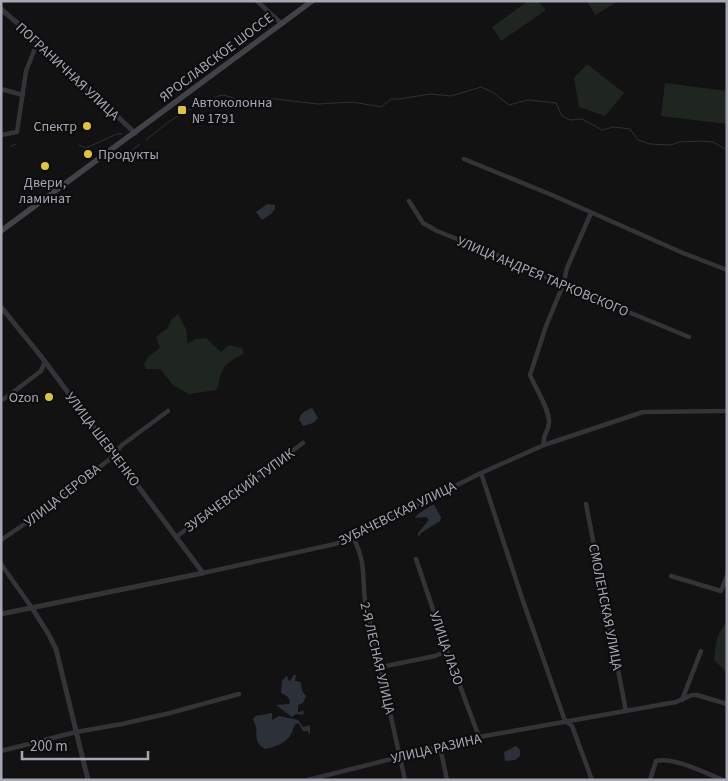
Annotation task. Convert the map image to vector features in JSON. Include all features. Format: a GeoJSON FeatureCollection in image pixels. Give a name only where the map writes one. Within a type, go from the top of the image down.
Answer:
{"type":"FeatureCollection","features":[{"type":"Feature","properties":{"kind":"main road","name":"ЯРОСЛАВСКОЕ ШОССЕ"},"geometry":{"type":"LineString","coordinates":[[1,231],[312,1]]}},
{"type":"Feature","properties":{"kind":"street"},"geometry":{"type":"LineString","coordinates":[[257,1],[282,24]]}},
{"type":"Feature","properties":{"kind":"street","name":"ПОГРАНИЧНАЯ УЛИЦА"},"geometry":{"type":"LineString","coordinates":[[1,9],[38,41],[134,133]]}},
{"type":"Feature","properties":{"kind":"street"},"geometry":{"type":"LineString","coordinates":[[1,135],[17,132],[26,71],[38,41]]}},
{"type":"Feature","properties":{"kind":"street"},"geometry":{"type":"LineString","coordinates":[[1,88],[23,95]]}},
{"type":"Feature","properties":{"kind":"street"},"geometry":{"type":"LineString","coordinates":[[464,159],[727,270]]}},
{"type":"Feature","properties":{"kind":"street","name":"УЛИЦА АНДРЕЯ ТАРКОВСКОГО"},"geometry":{"type":"LineString","coordinates":[[409,201],[423,223],[437,231],[689,337]]}},
{"type":"Feature","properties":{"kind":"street"},"geometry":{"type":"LineString","coordinates":[[544,445],[543,438],[549,424],[548,414],[530,375],[546,326],[563,285],[566,268],[591,213]]}},
{"type":"Feature","properties":{"kind":"street","name":"УЛИЦА ШЕВЧЕНКО"},"geometry":{"type":"LineString","coordinates":[[1,307],[45,362],[203,573]]}},
{"type":"Feature","properties":{"kind":"street"},"geometry":{"type":"LineString","coordinates":[[4,399],[41,371],[45,362]]}},
{"type":"Feature","properties":{"kind":"street","name":"УЛИЦА СЕРОВА"},"geometry":{"type":"LineString","coordinates":[[1,540],[30,521],[168,411]]}},
{"type":"Feature","properties":{"kind":"street","name":"ЗУБАЧЕВСКАЯ УЛИЦА"},"geometry":{"type":"LineString","coordinates":[[1,614],[335,544],[352,538],[481,473],[544,445],[643,412],[727,412]]}},
{"type":"Feature","properties":{"kind":"street","name":"ЗУБАЧЕВСКИЙ ТУПИК"},"geometry":{"type":"LineString","coordinates":[[176,537],[303,443]]}},
{"type":"Feature","properties":{"kind":"street"},"geometry":{"type":"LineString","coordinates":[[481,473],[565,721],[572,726],[592,780]]}},
{"type":"Feature","properties":{"kind":"street","name":"СМОЛЕНСКАЯ УЛИЦА"},"geometry":{"type":"LineString","coordinates":[[586,504],[626,711]]}},
{"type":"Feature","properties":{"kind":"street","name":"2-Я ЛЕСНАЯ УЛИЦА"},"geometry":{"type":"LineString","coordinates":[[352,538],[362,558],[365,600],[405,780]]}},
{"type":"Feature","properties":{"kind":"street","name":"УЛИЦА ЛАЗО"},"geometry":{"type":"LineString","coordinates":[[416,559],[479,737]]}},
{"type":"Feature","properties":{"kind":"street"},"geometry":{"type":"LineString","coordinates":[[1,564],[32,608],[56,649],[88,780]]}},
{"type":"Feature","properties":{"kind":"street"},"geometry":{"type":"LineString","coordinates":[[671,576],[721,591],[727,576]]}},
{"type":"Feature","properties":{"kind":"street"},"geometry":{"type":"LineString","coordinates":[[381,668],[435,656],[447,651]]}},
{"type":"Feature","properties":{"kind":"street"},"geometry":{"type":"LineString","coordinates":[[682,700],[701,651]]}},
{"type":"Feature","properties":{"kind":"street"},"geometry":{"type":"LineString","coordinates":[[1,750],[141,719],[239,694]]}},
{"type":"Feature","properties":{"kind":"street","name":"УЛИЦА РАЗИНА"},"geometry":{"type":"LineString","coordinates":[[308,780],[479,737],[682,700],[692,695],[727,704]]}},
{"type":"Feature","properties":{"kind":"street"},"geometry":{"type":"LineString","coordinates":[[440,747],[447,780]]}},
{"type":"Feature","properties":{"kind":"street"},"geometry":{"type":"LineString","coordinates":[[650,780],[656,761],[662,759],[674,761],[724,780]]}},
{"type":"Feature","properties":{"kind":"shaded area"},"geometry":{"type":"Polygon","coordinates":[[[528,1],[538,1],[546,10],[501,41],[492,27],[528,1]]]}},
{"type":"Feature","properties":{"kind":"shaded area"},"geometry":{"type":"Polygon","coordinates":[[[587,1],[619,1],[595,15],[587,1]]]}},
{"type":"Feature","properties":{"kind":"shaded area"},"geometry":{"type":"Polygon","coordinates":[[[587,64],[624,93],[605,116],[579,107],[574,78],[587,64]]]}},
{"type":"Feature","properties":{"kind":"shaded area"},"geometry":{"type":"Polygon","coordinates":[[[665,83],[727,91],[727,124],[661,116],[665,83]]]}},
{"type":"Feature","properties":{"kind":"shaded area"},"geometry":{"type":"Polygon","coordinates":[[[267,204],[275,205],[275,209],[262,220],[256,212],[267,204]]]}},
{"type":"Feature","properties":{"kind":"shaded area"},"geometry":{"type":"Polygon","coordinates":[[[178,314],[186,329],[188,344],[195,339],[206,338],[221,352],[229,345],[242,348],[244,354],[226,365],[221,373],[216,390],[189,394],[174,386],[160,369],[146,369],[144,365],[148,357],[160,348],[156,337],[168,328],[171,320],[178,314]]]}},
{"type":"Feature","properties":{"kind":"shaded area"},"geometry":{"type":"Polygon","coordinates":[[[312,408],[318,418],[313,423],[303,426],[299,419],[300,417],[304,412],[312,408]]]}},
{"type":"Feature","properties":{"kind":"shaded area"},"geometry":{"type":"Polygon","coordinates":[[[434,505],[441,517],[440,521],[418,537],[418,533],[429,520],[426,517],[415,518],[434,505]]]}},
{"type":"Feature","properties":{"kind":"shaded area"},"geometry":{"type":"Polygon","coordinates":[[[727,622],[727,673],[714,660],[719,635],[727,622]]]}},
{"type":"Feature","properties":{"kind":"shaded area"},"geometry":{"type":"Polygon","coordinates":[[[287,675],[290,681],[296,675],[295,681],[301,683],[302,691],[306,696],[303,703],[298,705],[298,712],[304,711],[303,715],[296,714],[292,717],[276,705],[289,704],[290,701],[287,696],[281,693],[282,681],[287,675]]]}},
{"type":"Feature","properties":{"kind":"shaded area"},"geometry":{"type":"Polygon","coordinates":[[[272,713],[272,720],[279,716],[298,720],[303,727],[310,725],[310,735],[308,731],[303,731],[297,723],[283,743],[265,749],[258,742],[253,720],[255,716],[272,713]]]}},
{"type":"Feature","properties":{"kind":"shaded area"},"geometry":{"type":"Polygon","coordinates":[[[516,746],[520,750],[520,756],[515,760],[505,761],[504,752],[516,746]]]}},
{"type":"Feature","properties":{"kind":"waterway"},"geometry":{"type":"LineString","coordinates":[[208,102],[224,95],[236,99],[267,98],[318,104],[353,102],[381,107],[391,99],[430,94],[451,96],[481,87],[494,93],[509,105],[528,100],[556,103],[562,116],[570,120],[582,119],[602,130],[614,127],[630,129],[638,140],[650,144],[671,145],[679,142],[701,141],[713,142],[727,150]]}},
{"type":"Feature","properties":{"kind":"waterway"},"geometry":{"type":"LineString","coordinates":[[146,140],[167,123],[186,111],[201,105]]}},
{"type":"Feature","properties":{"kind":"waterway"},"geometry":{"type":"LineString","coordinates":[[79,145],[86,148],[117,134],[122,134]]}},
{"type":"Feature","properties":{"kind":"waterway"},"geometry":{"type":"LineString","coordinates":[[11,146],[16,144]]}},
{"type":"Feature","properties":{"kind":"waterway"},"geometry":{"type":"LineString","coordinates":[[131,151],[140,144]]}},
{"type":"Feature","properties":{"kind":"place","name":"Автоколонна № 1791"},"geometry":{"type":"Point","coordinates":[182,110]}},
{"type":"Feature","properties":{"kind":"place","name":"Спектр"},"geometry":{"type":"Point","coordinates":[87,126]}},
{"type":"Feature","properties":{"kind":"place","name":"Продукты"},"geometry":{"type":"Point","coordinates":[88,154]}},
{"type":"Feature","properties":{"kind":"place","name":"Двери, ламинат"},"geometry":{"type":"Point","coordinates":[45,166]}},
{"type":"Feature","properties":{"kind":"place","name":"Ozon"},"geometry":{"type":"Point","coordinates":[49,397]}}]}
